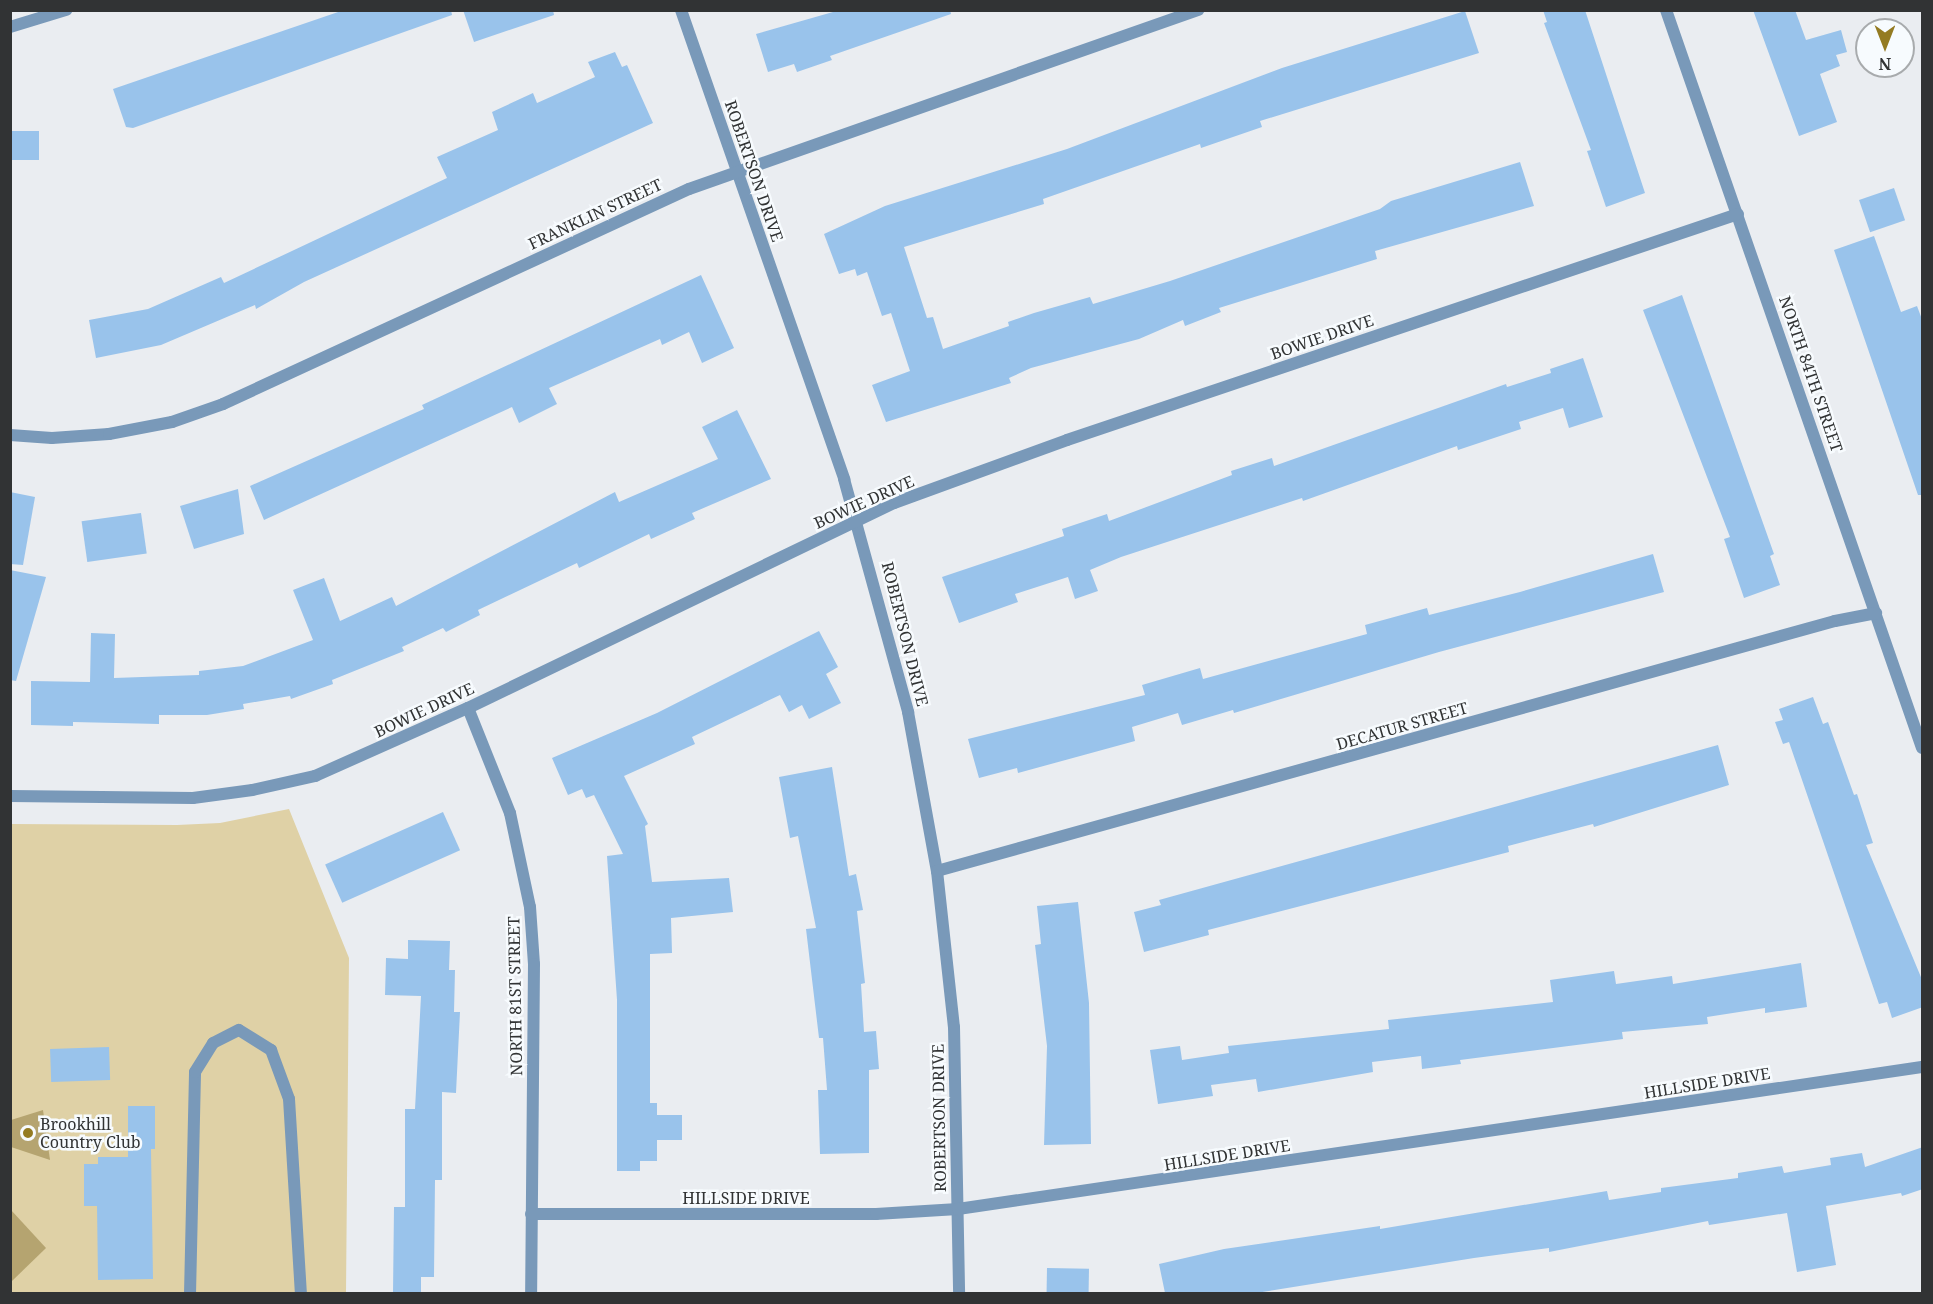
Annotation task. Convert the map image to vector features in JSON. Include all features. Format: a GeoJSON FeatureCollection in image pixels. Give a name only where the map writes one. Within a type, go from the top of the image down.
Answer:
{"type":"FeatureCollection","features":[{"type":"Feature","properties":{"kind":"street"},"geometry":{"type":"LineString","coordinates":[[10,27],[66,10]]}},
{"type":"Feature","properties":{"kind":"street","name":"ROBERTSON DRIVE"},"geometry":{"type":"LineString","coordinates":[[681,10],[858,521],[908,712],[937,871],[954,1028],[959,1293]]}},
{"type":"Feature","properties":{"kind":"street","name":"FRANKLIN STREET"},"geometry":{"type":"LineString","coordinates":[[10,435],[52,438],[109,434],[172,422],[223,404],[689,189],[1198,10]]}},
{"type":"Feature","properties":{"kind":"street","name":"NORTH 84TH STREET"},"geometry":{"type":"LineString","coordinates":[[1666,10],[1923,748]]}},
{"type":"Feature","properties":{"kind":"street","name":"BOWIE DRIVE"},"geometry":{"type":"LineString","coordinates":[[10,796],[163,799],[252,790],[315,776],[468,708],[894,503],[1067,440],[1738,214]]}},
{"type":"Feature","properties":{"kind":"street","name":"DECATUR STREET"},"geometry":{"type":"LineString","coordinates":[[937,871],[1835,621],[1876,613]]}},
{"type":"Feature","properties":{"kind":"street","name":"NORTH 81ST STREET"},"geometry":{"type":"LineString","coordinates":[[468,708],[510,813],[530,907],[534,964],[531,1293]]}},
{"type":"Feature","properties":{"kind":"street"},"geometry":{"type":"LineString","coordinates":[[190,1293],[195,1072],[213,1043],[239,1030],[271,1050],[289,1099],[302,1293]]}},
{"type":"Feature","properties":{"kind":"street","name":"HILLSIDE DRIVE"},"geometry":{"type":"LineString","coordinates":[[531,1214],[876,1214],[958,1209],[1923,1067]]}},
{"type":"Feature","properties":{"kind":"shaded area","name":"Brookhill Country Club"},"geometry":{"type":"Polygon","coordinates":[[[289,809],[349,958],[346,1293],[11,1294],[11,824],[220,823],[289,809]]]}},
{"type":"Feature","properties":{"kind":"shaded area","name":"Brookhill Country Club"},"geometry":{"type":"Polygon","coordinates":[[[43,1110],[50,1160],[11,1147],[11,1120],[43,1110]]]}},
{"type":"Feature","properties":{"kind":"shaded area"},"geometry":{"type":"Polygon","coordinates":[[[11,1210],[46,1248],[11,1282],[11,1210]]]}},
{"type":"Feature","properties":{"kind":"building"},"geometry":{"type":"Polygon","coordinates":[[[344,10],[451,10],[452,15],[133,128],[126,127],[113,89],[344,10]]]}},
{"type":"Feature","properties":{"kind":"building"},"geometry":{"type":"Polygon","coordinates":[[[463,10],[553,10],[554,15],[474,42],[463,10]]]}},
{"type":"Feature","properties":{"kind":"building"},"geometry":{"type":"Polygon","coordinates":[[[840,10],[950,10],[951,14],[830,56],[832,60],[797,72],[794,64],[768,72],[756,34],[840,10]]]}},
{"type":"Feature","properties":{"kind":"building"},"geometry":{"type":"Polygon","coordinates":[[[1543,10],[1585,10],[1645,193],[1606,207],[1587,151],[1591,150],[1544,23],[1547,22],[1543,10]]]}},
{"type":"Feature","properties":{"kind":"building"},"geometry":{"type":"Polygon","coordinates":[[[1753,10],[1795,10],[1806,40],[1841,30],[1847,52],[1836,55],[1840,66],[1820,74],[1837,122],[1799,136],[1753,10]]]}},
{"type":"Feature","properties":{"kind":"building"},"geometry":{"type":"Polygon","coordinates":[[[1465,11],[1479,53],[1260,121],[1262,127],[1201,148],[1200,144],[1043,199],[1044,204],[904,247],[927,318],[933,317],[943,349],[1009,326],[1008,322],[1034,313],[1090,297],[1093,304],[1170,281],[1380,209],[1391,201],[1520,162],[1534,206],[1375,251],[1377,259],[1219,308],[1221,312],[1185,326],[1183,320],[1139,339],[1031,368],[1009,378],[1011,383],[886,422],[872,385],[910,371],[891,313],[882,316],[867,272],[857,276],[855,269],[839,274],[824,234],[885,206],[1067,149],[1282,68],[1465,11]]]}},
{"type":"Feature","properties":{"kind":"building"},"geometry":{"type":"Polygon","coordinates":[[[615,52],[622,67],[627,65],[653,123],[304,282],[256,309],[255,305],[161,345],[96,358],[89,320],[148,309],[221,277],[224,283],[447,178],[437,157],[498,130],[492,112],[533,93],[537,103],[595,77],[588,62],[615,52]]]}},
{"type":"Feature","properties":{"kind":"building"},"geometry":{"type":"Polygon","coordinates":[[[10,131],[39,131],[39,160],[10,160],[10,131]]]}},
{"type":"Feature","properties":{"kind":"building"},"geometry":{"type":"Polygon","coordinates":[[[1894,188],[1905,220],[1870,232],[1859,200],[1894,188]]]}},
{"type":"Feature","properties":{"kind":"building"},"geometry":{"type":"Polygon","coordinates":[[[1874,236],[1901,312],[1917,306],[1923,322],[1923,495],[1918,495],[1834,250],[1874,236]]]}},
{"type":"Feature","properties":{"kind":"building"},"geometry":{"type":"Polygon","coordinates":[[[701,275],[734,348],[702,363],[689,332],[662,345],[660,339],[549,388],[557,404],[519,423],[512,407],[264,520],[250,486],[424,409],[422,405],[701,275]]]}},
{"type":"Feature","properties":{"kind":"building"},"geometry":{"type":"Polygon","coordinates":[[[1682,295],[1774,554],[1770,556],[1780,585],[1744,598],[1724,539],[1730,537],[1643,310],[1682,295]]]}},
{"type":"Feature","properties":{"kind":"building"},"geometry":{"type":"Polygon","coordinates":[[[1583,358],[1603,417],[1569,428],[1563,408],[1519,422],[1521,429],[1458,450],[1457,446],[1303,501],[1302,498],[1121,557],[1090,570],[1098,591],[1075,599],[1068,577],[1015,594],[1018,602],[959,623],[942,577],[1064,536],[1062,529],[1107,514],[1109,521],[1232,475],[1231,471],[1272,458],[1274,466],[1506,384],[1507,387],[1551,373],[1550,369],[1583,358]]]}},
{"type":"Feature","properties":{"kind":"building"},"geometry":{"type":"Polygon","coordinates":[[[737,410],[771,479],[692,513],[695,519],[651,539],[649,534],[579,568],[577,563],[478,610],[480,615],[446,632],[443,628],[402,647],[404,651],[332,680],[333,684],[291,699],[290,696],[243,704],[244,709],[207,715],[159,715],[159,724],[73,722],[73,726],[31,725],[31,681],[90,682],[91,633],[115,634],[114,678],[199,675],[199,671],[243,666],[313,640],[293,590],[324,578],[340,621],[392,597],[396,606],[615,492],[619,502],[718,459],[702,427],[737,410]]]}},
{"type":"Feature","properties":{"kind":"building"},"geometry":{"type":"Polygon","coordinates":[[[238,489],[244,534],[194,549],[180,506],[238,489]]]}},
{"type":"Feature","properties":{"kind":"building"},"geometry":{"type":"Polygon","coordinates":[[[10,492],[35,497],[23,565],[10,564],[10,492]]]}},
{"type":"Feature","properties":{"kind":"building"},"geometry":{"type":"Polygon","coordinates":[[[141,513],[147,554],[87,562],[82,521],[141,513]]]}},
{"type":"Feature","properties":{"kind":"building"},"geometry":{"type":"Polygon","coordinates":[[[1653,554],[1664,592],[1439,652],[1234,713],[1233,710],[1182,725],[1178,713],[1132,727],[1135,741],[1018,773],[1017,768],[979,778],[968,739],[1145,695],[1142,685],[1200,668],[1203,679],[1367,634],[1365,625],[1427,608],[1429,615],[1653,554]]]}},
{"type":"Feature","properties":{"kind":"building"},"geometry":{"type":"Polygon","coordinates":[[[10,570],[46,577],[16,681],[10,680],[10,570]]]}},
{"type":"Feature","properties":{"kind":"building"},"geometry":{"type":"Polygon","coordinates":[[[819,631],[838,667],[826,674],[841,703],[809,719],[802,705],[789,712],[780,695],[692,737],[695,744],[624,776],[648,824],[645,826],[652,882],[729,878],[733,912],[671,918],[672,953],[650,954],[650,1103],[657,1103],[657,1115],[682,1115],[682,1140],[657,1140],[657,1161],[640,1161],[640,1171],[617,1171],[617,1000],[607,856],[623,854],[594,795],[586,798],[582,789],[568,795],[552,758],[657,713],[819,631]]]}},
{"type":"Feature","properties":{"kind":"building"},"geometry":{"type":"Polygon","coordinates":[[[1813,697],[1823,724],[1828,722],[1854,795],[1857,794],[1873,843],[1866,845],[1923,982],[1923,1007],[1892,1018],[1887,1002],[1879,1004],[1789,742],[1783,744],[1775,722],[1783,720],[1779,709],[1813,697]]]}},
{"type":"Feature","properties":{"kind":"building"},"geometry":{"type":"Polygon","coordinates":[[[1718,745],[1729,785],[1594,827],[1593,824],[1508,846],[1509,852],[1208,930],[1209,935],[1144,952],[1134,912],[1161,905],[1159,900],[1718,745]]]}},
{"type":"Feature","properties":{"kind":"building"},"geometry":{"type":"Polygon","coordinates":[[[832,767],[849,876],[856,874],[863,910],[857,911],[865,983],[861,984],[864,1032],[876,1031],[879,1069],[869,1070],[869,1153],[820,1154],[818,1090],[827,1090],[823,1038],[819,1038],[806,929],[816,928],[798,836],[790,838],[779,777],[832,767]]]}},
{"type":"Feature","properties":{"kind":"building"},"geometry":{"type":"Polygon","coordinates":[[[443,812],[460,850],[342,903],[325,864],[443,812]]]}},
{"type":"Feature","properties":{"kind":"building"},"geometry":{"type":"Polygon","coordinates":[[[1078,902],[1089,1003],[1091,1144],[1044,1145],[1047,1046],[1035,945],[1041,944],[1037,906],[1078,902]]]}},
{"type":"Feature","properties":{"kind":"building"},"geometry":{"type":"Polygon","coordinates":[[[408,940],[450,941],[449,970],[455,970],[454,1012],[460,1012],[456,1093],[442,1092],[442,1180],[435,1180],[434,1277],[421,1277],[421,1293],[393,1293],[394,1207],[405,1207],[405,1109],[415,1109],[421,996],[385,995],[386,958],[408,959],[408,940]]]}},
{"type":"Feature","properties":{"kind":"building"},"geometry":{"type":"Polygon","coordinates":[[[1801,963],[1807,1007],[1765,1013],[1765,1008],[1707,1017],[1708,1024],[1622,1032],[1623,1039],[1460,1060],[1461,1064],[1422,1069],[1421,1056],[1372,1062],[1373,1072],[1258,1092],[1256,1079],[1211,1085],[1213,1096],[1158,1104],[1150,1050],[1180,1046],[1182,1060],[1229,1053],[1228,1046],[1389,1029],[1388,1020],[1553,1002],[1550,980],[1614,971],[1616,984],[1672,976],[1673,984],[1801,963]]]}},
{"type":"Feature","properties":{"kind":"building"},"geometry":{"type":"Polygon","coordinates":[[[109,1047],[110,1080],[51,1082],[50,1049],[109,1047]]]}},
{"type":"Feature","properties":{"kind":"building"},"geometry":{"type":"Polygon","coordinates":[[[128,1106],[155,1106],[155,1149],[151,1149],[153,1279],[98,1280],[97,1206],[84,1206],[84,1164],[98,1164],[98,1157],[128,1157],[128,1106]]]}},
{"type":"Feature","properties":{"kind":"building"},"geometry":{"type":"Polygon","coordinates":[[[1923,1147],[1923,1189],[1902,1196],[1901,1193],[1826,1206],[1836,1265],[1797,1272],[1787,1213],[1709,1225],[1708,1221],[1549,1252],[1549,1248],[1474,1258],[1256,1293],[1165,1293],[1159,1264],[1224,1249],[1380,1226],[1380,1229],[1607,1191],[1609,1200],[1661,1192],[1661,1188],[1738,1178],[1738,1173],[1782,1166],[1784,1173],[1831,1165],[1830,1158],[1862,1153],[1865,1167],[1923,1147]]]}},
{"type":"Feature","properties":{"kind":"building"},"geometry":{"type":"Polygon","coordinates":[[[1047,1268],[1089,1269],[1089,1294],[1047,1293],[1047,1268]]]}},
{"type":"Feature","properties":{"kind":"place","name":"Brookhill Country Club"},"geometry":{"type":"Point","coordinates":[28,1133]}}]}
